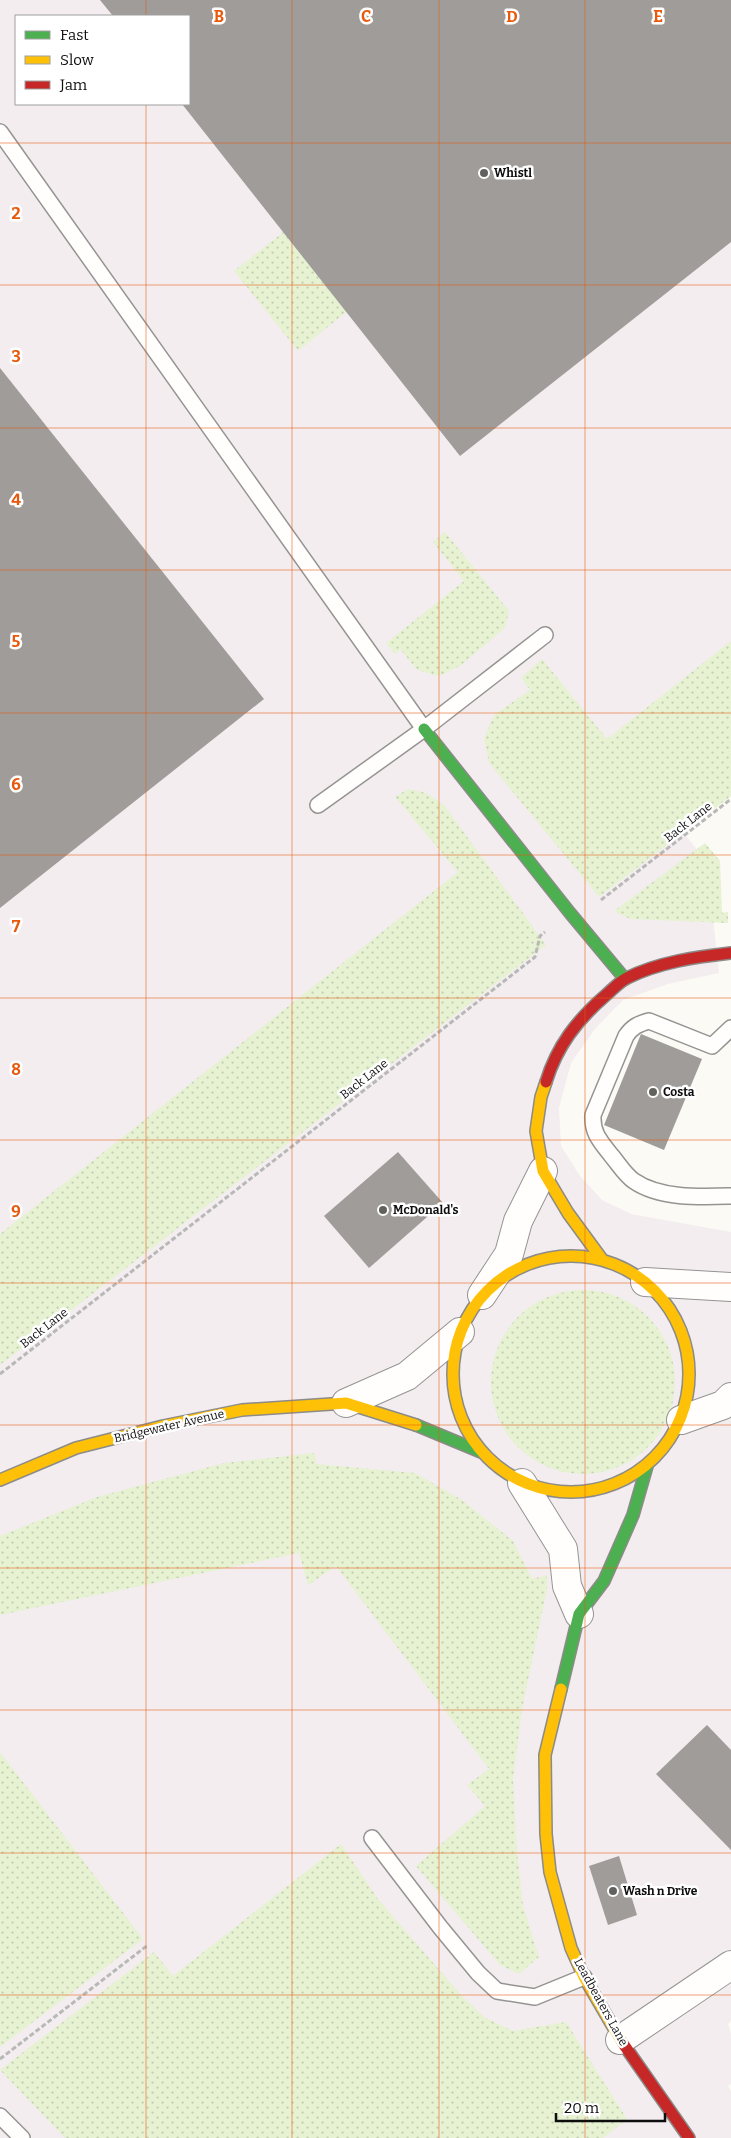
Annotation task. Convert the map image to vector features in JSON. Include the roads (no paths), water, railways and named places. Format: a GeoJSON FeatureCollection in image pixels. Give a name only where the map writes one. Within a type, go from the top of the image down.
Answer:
{"type":"FeatureCollection","features":[{"type":"Feature","properties":{"kind":"street"},"geometry":{"type":"LineString","coordinates":[[424,729],[570,913],[625,978]]}},
{"type":"Feature","properties":{"kind":"street"},"geometry":{"type":"LineString","coordinates":[[601,1258],[568,1213],[543,1171],[536,1131],[541,1097],[552,1062],[565,1038],[587,1012],[625,978],[689,958],[731,953]]}},
{"type":"Feature","properties":{"kind":"street"},"geometry":{"type":"LineString","coordinates":[[482,1295],[509,1254],[518,1221],[543,1171]]}},
{"type":"Feature","properties":{"kind":"street","name":"Bridgewater Avenue"},"geometry":{"type":"LineString","coordinates":[[568,1255],[601,1258],[645,1282],[666,1304],[681,1330],[689,1360],[688,1391],[681,1420],[666,1445],[647,1466],[625,1480],[593,1491],[578,1493],[550,1490],[522,1483],[500,1470],[481,1452],[463,1426],[454,1395],[452,1363],[460,1332],[469,1312],[482,1295],[509,1273],[542,1259],[568,1255]]}},
{"type":"Feature","properties":{"kind":"street","name":"Bridgewater Avenue"},"geometry":{"type":"LineString","coordinates":[[645,1282],[731,1286]]}},
{"type":"Feature","properties":{"kind":"street","name":"Bridgewater Avenue"},"geometry":{"type":"LineString","coordinates":[[346,1404],[408,1376],[460,1332]]}},
{"type":"Feature","properties":{"kind":"street"},"geometry":{"type":"LineString","coordinates":[[681,1420],[723,1405],[731,1397]]}},
{"type":"Feature","properties":{"kind":"street","name":"Bridgewater Avenue"},"geometry":{"type":"LineString","coordinates":[[0,1480],[76,1448],[163,1426],[242,1410],[346,1404],[420,1426],[481,1452]]}},
{"type":"Feature","properties":{"kind":"street","name":"Leadbeaters Lane"},"geometry":{"type":"LineString","coordinates":[[647,1466],[633,1515],[604,1581],[579,1614],[545,1755],[544,1796],[550,1872],[571,1948],[584,1977],[620,2040],[684,2136]]}},
{"type":"Feature","properties":{"kind":"street"},"geometry":{"type":"LineString","coordinates":[[522,1483],[563,1550],[567,1586],[579,1614]]}},
{"type":"Feature","properties":{"kind":"street"},"geometry":{"type":"LineString","coordinates":[[620,2040],[731,1965]]}},
{"type":"Feature","properties":{"kind":"lane"},"geometry":{"type":"LineString","coordinates":[[0,132],[424,729]]}},
{"type":"Feature","properties":{"kind":"lane"},"geometry":{"type":"LineString","coordinates":[[318,805],[424,729],[545,635]]}},
{"type":"Feature","properties":{"kind":"lane"},"geometry":{"type":"LineString","coordinates":[[731,1028],[712,1046],[649,1022],[631,1028],[593,1115],[592,1125],[596,1137],[632,1180],[646,1187],[699,1198],[731,1196]]}},
{"type":"Feature","properties":{"kind":"lane"},"geometry":{"type":"LineString","coordinates":[[372,1838],[440,1927],[478,1973],[497,1991],[535,1997],[584,1977]]}},
{"type":"Feature","properties":{"kind":"lane"},"geometry":{"type":"LineString","coordinates":[[0,2116],[22,2138]]}},
{"type":"Feature","properties":{"kind":"place","name":"Whistl"},"geometry":{"type":"Point","coordinates":[484,173]}},
{"type":"Feature","properties":{"kind":"place","name":"Costa"},"geometry":{"type":"Point","coordinates":[653,1092]}},
{"type":"Feature","properties":{"kind":"place","name":"McDonald's"},"geometry":{"type":"Point","coordinates":[383,1210]}},
{"type":"Feature","properties":{"kind":"place","name":"Wash n Drive"},"geometry":{"type":"Point","coordinates":[613,1891]}}]}
